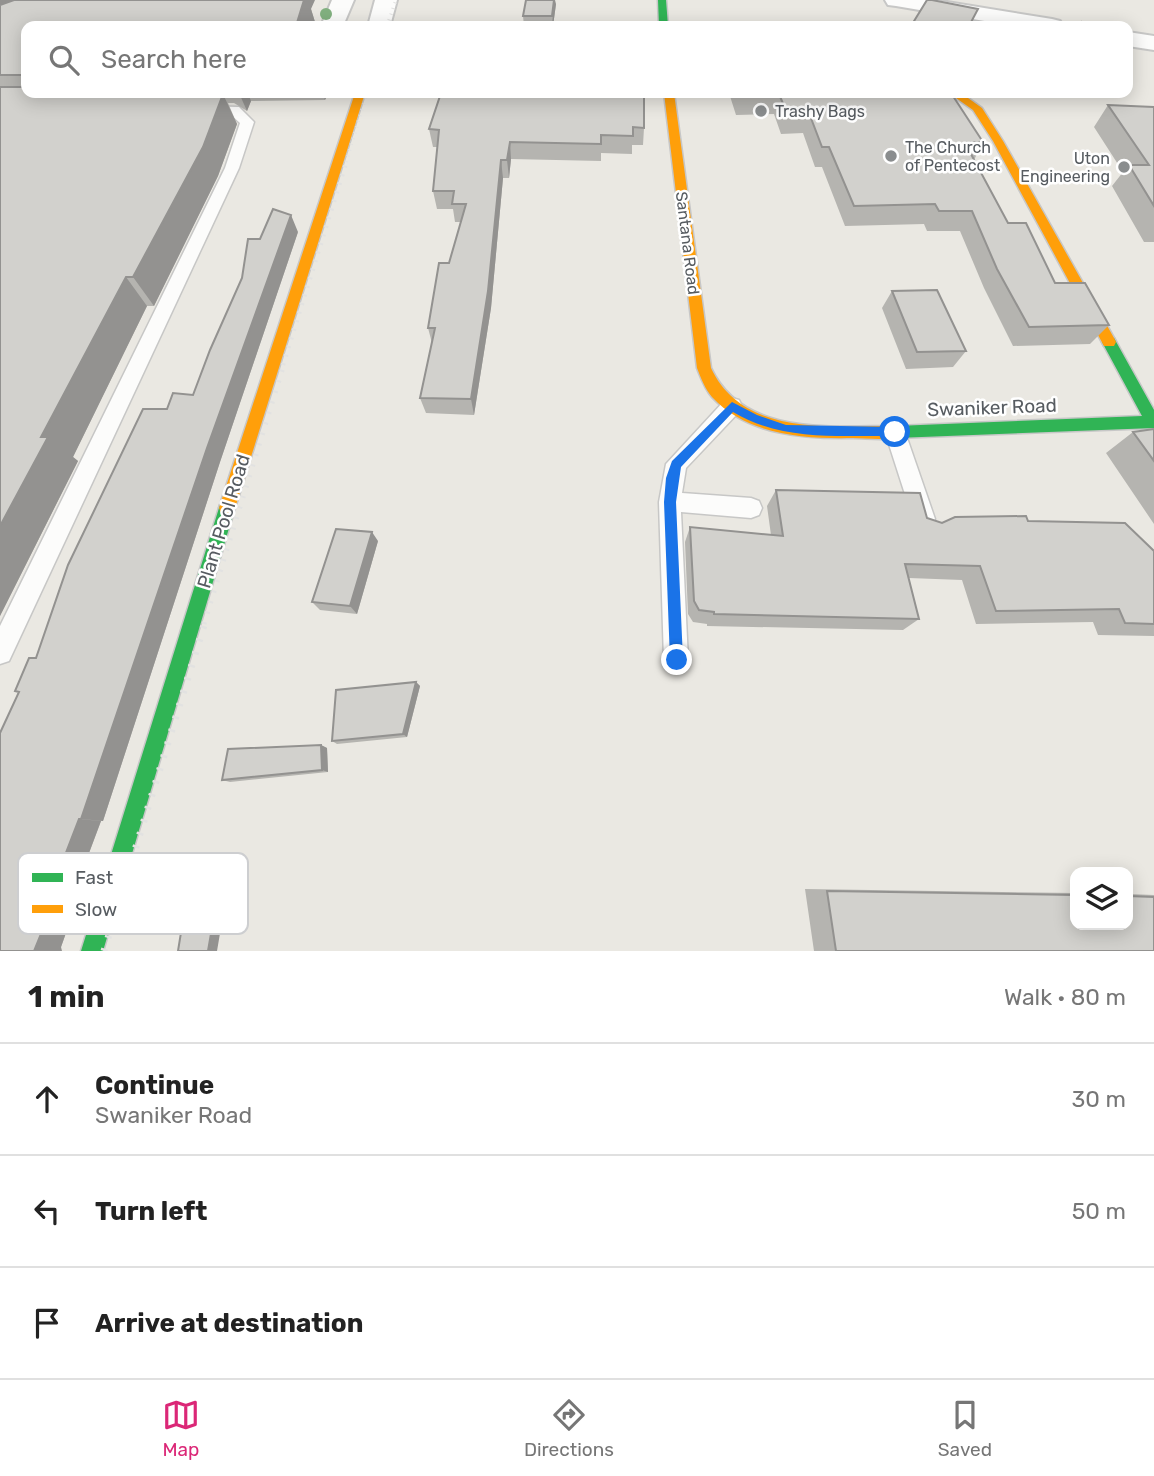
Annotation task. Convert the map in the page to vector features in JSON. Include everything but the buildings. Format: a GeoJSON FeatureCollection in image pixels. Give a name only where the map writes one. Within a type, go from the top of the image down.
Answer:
{"type":"FeatureCollection","features":[{"type":"Feature","properties":{"kind":"street"},"geometry":{"type":"LineString","coordinates":[[334,21],[343,0]]}},
{"type":"Feature","properties":{"kind":"street"},"geometry":{"type":"LineString","coordinates":[[380,21],[386,0]]}},
{"type":"Feature","properties":{"kind":"street"},"geometry":{"type":"LineString","coordinates":[[662,0],[664,21]]}},
{"type":"Feature","properties":{"kind":"street"},"geometry":{"type":"LineString","coordinates":[[896,0],[1022,21]]}},
{"type":"Feature","properties":{"kind":"street"},"geometry":{"type":"LineString","coordinates":[[1133,40],[1154,43]]}},
{"type":"Feature","properties":{"kind":"street","name":"Plant Pool Road"},"geometry":{"type":"LineString","coordinates":[[122,853],[241,463],[357,98]]}},
{"type":"Feature","properties":{"kind":"street","name":"Santana Road"},"geometry":{"type":"LineString","coordinates":[[670,98],[704,368],[724,399]]}},
{"type":"Feature","properties":{"kind":"street"},"geometry":{"type":"LineString","coordinates":[[961,98],[976,108],[998,141],[1154,422]]}},
{"type":"Feature","properties":{"kind":"street","name":"Swaniker Road"},"geometry":{"type":"LineString","coordinates":[[724,399],[753,418],[786,429],[895,432],[1154,422]]}},
{"type":"Feature","properties":{"kind":"street","name":"Plant Pool Road"},"geometry":{"type":"LineString","coordinates":[[92,951],[97,934]]}},
{"type":"Feature","properties":{"kind":"lane"},"geometry":{"type":"LineString","coordinates":[[0,652],[232,168],[247,122],[234,110],[187,110]]}},
{"type":"Feature","properties":{"kind":"lane"},"geometry":{"type":"LineString","coordinates":[[677,660],[670,502],[672,478],[676,464],[724,399]]}},
{"type":"Feature","properties":{"kind":"lane"},"geometry":{"type":"LineString","coordinates":[[895,432],[927,526]]}},
{"type":"Feature","properties":{"kind":"lane"},"geometry":{"type":"LineString","coordinates":[[670,502],[751,508]]}},
{"type":"Feature","properties":{"kind":"railway"},"geometry":{"type":"LineString","coordinates":[[389,21],[396,0]]}},
{"type":"Feature","properties":{"kind":"railway"},"geometry":{"type":"LineString","coordinates":[[346,162],[365,98]]}},
{"type":"Feature","properties":{"kind":"railway"},"geometry":{"type":"LineString","coordinates":[[283,365],[347,160]]}},
{"type":"Feature","properties":{"kind":"railway"},"geometry":{"type":"LineString","coordinates":[[204,624],[284,364]]}},
{"type":"Feature","properties":{"kind":"railway"},"geometry":{"type":"LineString","coordinates":[[134,853],[205,622]]}},
{"type":"Feature","properties":{"kind":"railway"},"geometry":{"type":"LineString","coordinates":[[104,951],[109,934]]}},
{"type":"Feature","properties":{"kind":"traffic: fast"},"geometry":{"type":"LineString","coordinates":[[662,0],[664,21]]}},
{"type":"Feature","properties":{"kind":"traffic: fast"},"geometry":{"type":"LineString","coordinates":[[1109,342],[1153,422]]}},
{"type":"Feature","properties":{"kind":"traffic: fast"},"geometry":{"type":"LineString","coordinates":[[896,432],[1154,422]]}},
{"type":"Feature","properties":{"kind":"traffic: fast"},"geometry":{"type":"LineString","coordinates":[[122,853],[227,508]]}},
{"type":"Feature","properties":{"kind":"traffic: fast"},"geometry":{"type":"LineString","coordinates":[[92,951],[97,934]]}},
{"type":"Feature","properties":{"kind":"traffic: slow"},"geometry":{"type":"LineString","coordinates":[[227,508],[358,98]]}},
{"type":"Feature","properties":{"kind":"traffic: slow"},"geometry":{"type":"LineString","coordinates":[[670,98],[704,368],[714,390],[733,408],[776,426],[825,432],[896,432]]}},
{"type":"Feature","properties":{"kind":"traffic: slow"},"geometry":{"type":"LineString","coordinates":[[962,98],[977,108],[998,141],[1109,342]]}},
{"type":"Feature","properties":{"kind":"place","name":"Trashy Bags"},"geometry":{"type":"Point","coordinates":[761,111]}},
{"type":"Feature","properties":{"kind":"place","name":"The Church of Pentecost"},"geometry":{"type":"Point","coordinates":[891,156]}},
{"type":"Feature","properties":{"kind":"place","name":"Uton Engineering"},"geometry":{"type":"Point","coordinates":[1124,167]}},
{"type":"Feature","properties":{"kind":"route"},"geometry":{"type":"LineString","coordinates":[[677,660],[670,502],[676,464],[732,406],[753,418],[786,429],[814,432],[895,432]]}}]}
